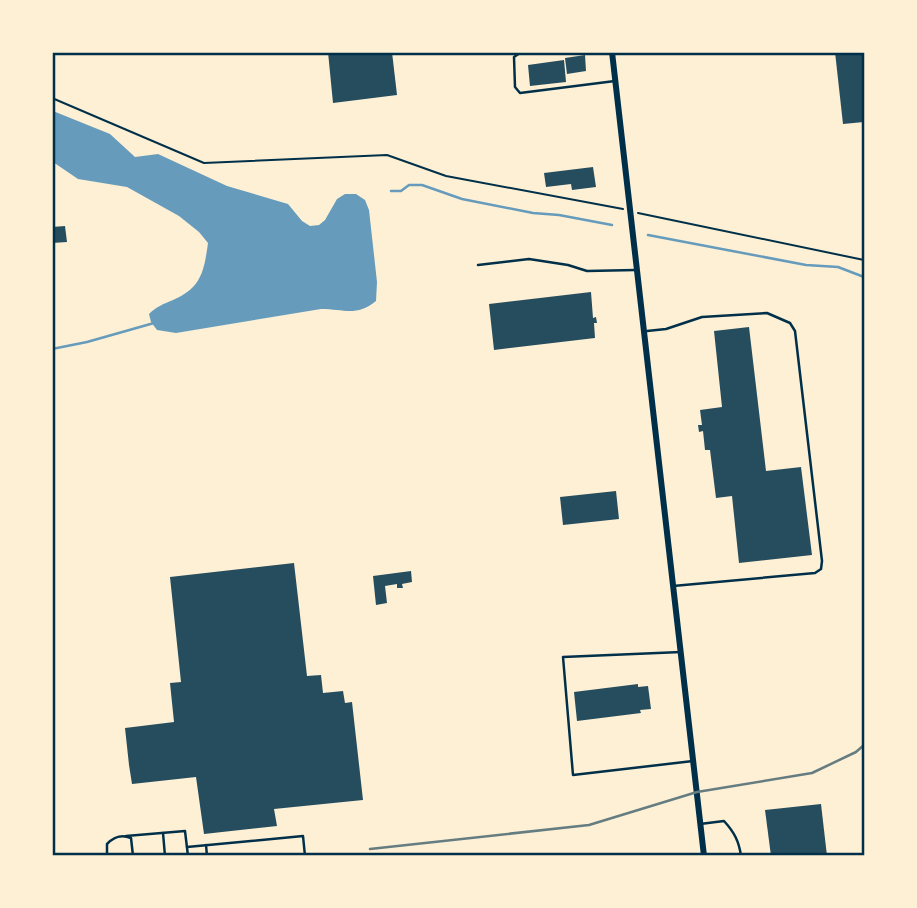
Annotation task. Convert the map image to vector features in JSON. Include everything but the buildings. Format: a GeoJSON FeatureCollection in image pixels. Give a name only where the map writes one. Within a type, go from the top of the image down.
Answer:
{"type":"FeatureCollection","features":[{"type":"Feature","properties":{"kind":"street"},"geometry":{"type":"LineString","coordinates":[[612,52],[704,856]]}},
{"type":"Feature","properties":{"kind":"lane"},"geometry":{"type":"LineString","coordinates":[[528,52],[514,57],[515,87],[520,93],[615,81]]}},
{"type":"Feature","properties":{"kind":"lane"},"geometry":{"type":"LineString","coordinates":[[478,265],[529,259],[587,271],[636,270]]}},
{"type":"Feature","properties":{"kind":"lane"},"geometry":{"type":"LineString","coordinates":[[643,332],[666,329],[702,317],[767,313],[790,323],[795,331],[821,569],[815,573],[673,586]]}},
{"type":"Feature","properties":{"kind":"lane"},"geometry":{"type":"LineString","coordinates":[[681,652],[563,657],[573,775],[693,761]]}},
{"type":"Feature","properties":{"kind":"lane"},"geometry":{"type":"LineString","coordinates":[[700,824],[724,821],[733,831],[741,856]]}},
{"type":"Feature","properties":{"kind":"lane"},"geometry":{"type":"LineString","coordinates":[[107,856],[107,844],[111,840],[126,836],[185,831],[188,856]]}},
{"type":"Feature","properties":{"kind":"lane"},"geometry":{"type":"LineString","coordinates":[[163,833],[165,856]]}},
{"type":"Feature","properties":{"kind":"lane"},"geometry":{"type":"LineString","coordinates":[[126,836],[131,838],[133,856]]}},
{"type":"Feature","properties":{"kind":"lane"},"geometry":{"type":"LineString","coordinates":[[187,847],[303,836],[305,856]]}},
{"type":"Feature","properties":{"kind":"lane"},"geometry":{"type":"LineString","coordinates":[[206,845],[207,856]]}},
{"type":"Feature","properties":{"kind":"path"},"geometry":{"type":"LineString","coordinates":[[52,98],[204,163],[387,155],[446,176],[864,260]]}},
{"type":"Feature","properties":{"kind":"water"},"geometry":{"type":"Polygon","coordinates":[[[53,111],[110,134],[135,157],[158,154],[227,186],[288,204],[302,221],[310,226],[319,225],[325,220],[337,199],[345,194],[356,194],[365,200],[369,210],[377,282],[376,301],[356,311],[321,309],[176,333],[157,330],[149,314],[190,290],[200,278],[208,243],[179,216],[127,187],[78,179],[53,162],[53,111]]]}},
{"type":"Feature","properties":{"kind":"waterway"},"geometry":{"type":"LineString","coordinates":[[391,191],[401,191],[409,185],[422,185],[462,199],[612,225]]}},
{"type":"Feature","properties":{"kind":"waterway"},"geometry":{"type":"LineString","coordinates":[[648,235],[806,265],[838,267],[864,277]]}},
{"type":"Feature","properties":{"kind":"waterway"},"geometry":{"type":"LineString","coordinates":[[52,349],[154,323]]}},
{"type":"Feature","properties":{"kind":"railway"},"geometry":{"type":"LineString","coordinates":[[370,849],[589,825],[697,792],[812,773],[856,752],[864,745]]}}]}
